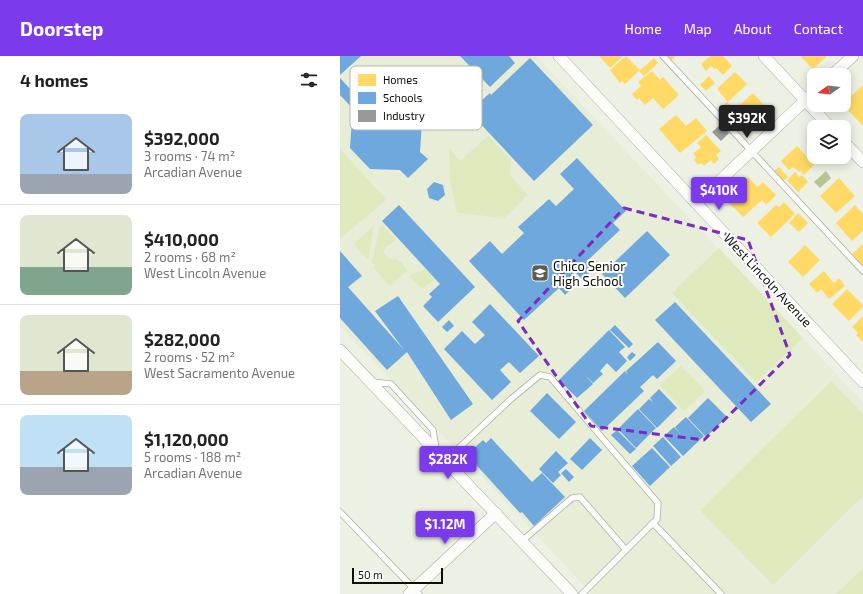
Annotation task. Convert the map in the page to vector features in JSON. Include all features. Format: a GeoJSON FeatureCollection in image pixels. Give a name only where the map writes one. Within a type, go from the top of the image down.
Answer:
{"type":"FeatureCollection","features":[{"type":"Feature","properties":{"kind":"street","name":"West Lincoln Avenue"},"geometry":{"type":"LineString","coordinates":[[560,56],[863,382]]}},
{"type":"Feature","properties":{"kind":"street"},"geometry":{"type":"LineString","coordinates":[[764,56],[824,120]]}},
{"type":"Feature","properties":{"kind":"street"},"geometry":{"type":"LineString","coordinates":[[840,68],[853,56]]}},
{"type":"Feature","properties":{"kind":"street"},"geometry":{"type":"LineString","coordinates":[[696,203],[805,100]]}},
{"type":"Feature","properties":{"kind":"street"},"geometry":{"type":"LineString","coordinates":[[851,149],[863,162]]}},
{"type":"Feature","properties":{"kind":"street"},"geometry":{"type":"LineString","coordinates":[[340,350],[572,594]]}},
{"type":"Feature","properties":{"kind":"street"},"geometry":{"type":"LineString","coordinates":[[414,592],[496,513]]}},
{"type":"Feature","properties":{"kind":"lane"},"geometry":{"type":"LineString","coordinates":[[663,56],[863,271]]}},
{"type":"Feature","properties":{"kind":"lane"},"geometry":{"type":"LineString","coordinates":[[446,460],[511,399],[540,375],[550,377],[658,503],[655,521],[582,594]]}},
{"type":"Feature","properties":{"kind":"lane"},"geometry":{"type":"LineString","coordinates":[[522,541],[572,498],[580,497],[626,550]]}},
{"type":"Feature","properties":{"kind":"lane"},"geometry":{"type":"LineString","coordinates":[[340,512],[414,592]]}},
{"type":"Feature","properties":{"kind":"lane"},"geometry":{"type":"LineString","coordinates":[[655,521],[721,594]]}},
{"type":"Feature","properties":{"kind":"highlighted area"},"geometry":{"type":"Polygon","coordinates":[[[624,208],[748,240],[790,355],[704,440],[591,426],[518,321],[624,208]]]}},
{"type":"Feature","properties":{"kind":"shaded area","name":"Chico Senior High School"},"geometry":{"type":"Polygon","coordinates":[[[340,56],[536,56],[863,402],[863,594],[592,594],[340,326],[340,56]]]}},
{"type":"Feature","properties":{"kind":"shaded area"},"geometry":{"type":"Polygon","coordinates":[[[488,136],[511,160],[510,175],[528,195],[504,218],[460,213],[456,210],[450,179],[449,148],[460,161],[488,136]]]}},
{"type":"Feature","properties":{"kind":"shaded area"},"geometry":{"type":"Polygon","coordinates":[[[340,149],[385,198],[385,201],[341,238],[340,236],[340,149]]]}},
{"type":"Feature","properties":{"kind":"shaded area"},"geometry":{"type":"Polygon","coordinates":[[[826,171],[831,178],[820,188],[814,182],[826,171]]]}},
{"type":"Feature","properties":{"kind":"shaded area"},"geometry":{"type":"Polygon","coordinates":[[[374,225],[368,260],[354,244],[374,225]]]}},
{"type":"Feature","properties":{"kind":"shaded area"},"geometry":{"type":"Polygon","coordinates":[[[380,226],[381,228],[383,226],[396,240],[386,247],[384,252],[389,258],[397,259],[407,271],[390,286],[373,267],[375,265],[372,262],[380,226]]]}},
{"type":"Feature","properties":{"kind":"shaded area"},"geometry":{"type":"Polygon","coordinates":[[[719,248],[803,338],[756,382],[672,293],[719,248]]]}},
{"type":"Feature","properties":{"kind":"shaded area"},"geometry":{"type":"Polygon","coordinates":[[[425,269],[435,279],[422,289],[409,276],[425,269]]]}},
{"type":"Feature","properties":{"kind":"shaded area"},"geometry":{"type":"Polygon","coordinates":[[[681,366],[705,391],[684,411],[660,385],[681,366]]]}},
{"type":"Feature","properties":{"kind":"shaded area"},"geometry":{"type":"Polygon","coordinates":[[[831,381],[863,414],[863,496],[773,585],[700,510],[831,381]]]}},
{"type":"Feature","properties":{"kind":"shaded area"},"geometry":{"type":"Polygon","coordinates":[[[863,568],[863,594],[836,594],[863,568]]]}},
{"type":"Feature","properties":{"kind":"building: Homes"},"geometry":{"type":"Polygon","coordinates":[[[599,56],[623,56],[610,68],[599,56]]]}},
{"type":"Feature","properties":{"kind":"building: Homes"},"geometry":{"type":"Polygon","coordinates":[[[626,56],[640,70],[625,84],[622,81],[620,83],[610,70],[626,56]]]}},
{"type":"Feature","properties":{"kind":"building: Homes"},"geometry":{"type":"Polygon","coordinates":[[[665,56],[676,56],[670,62],[665,56]]]}},
{"type":"Feature","properties":{"kind":"building: Homes"},"geometry":{"type":"Polygon","coordinates":[[[710,56],[723,56],[732,66],[723,75],[716,68],[714,69],[711,66],[706,71],[701,64],[710,56]]]}},
{"type":"Feature","properties":{"kind":"building: Homes"},"geometry":{"type":"Polygon","coordinates":[[[827,56],[814,68],[812,68],[801,57],[827,56]]]}},
{"type":"Feature","properties":{"kind":"building: Homes"},"geometry":{"type":"Polygon","coordinates":[[[654,58],[658,63],[644,76],[639,71],[654,58]]]}},
{"type":"Feature","properties":{"kind":"building: Homes"},"geometry":{"type":"Polygon","coordinates":[[[652,71],[660,80],[663,77],[679,95],[663,109],[653,98],[645,105],[639,98],[637,100],[632,94],[641,86],[638,82],[652,71]]]}},
{"type":"Feature","properties":{"kind":"building: Homes"},"geometry":{"type":"Polygon","coordinates":[[[735,72],[747,84],[728,102],[717,89],[735,72]]]}},
{"type":"Feature","properties":{"kind":"building: Homes"},"geometry":{"type":"Polygon","coordinates":[[[709,76],[715,83],[706,91],[700,85],[709,76]]]}},
{"type":"Feature","properties":{"kind":"building: Homes"},"geometry":{"type":"Polygon","coordinates":[[[863,85],[863,126],[850,112],[851,112],[851,96],[863,85]]]}},
{"type":"Feature","properties":{"kind":"building: Homes"},"geometry":{"type":"Polygon","coordinates":[[[753,93],[766,107],[746,126],[732,112],[753,93]]]}},
{"type":"Feature","properties":{"kind":"building: Homes"},"geometry":{"type":"Polygon","coordinates":[[[727,102],[733,108],[723,117],[717,111],[727,102]]]}},
{"type":"Feature","properties":{"kind":"building: Homes"},"geometry":{"type":"Polygon","coordinates":[[[676,115],[686,126],[696,118],[707,131],[680,153],[659,129],[676,115]]]}},
{"type":"Feature","properties":{"kind":"building: Homes"},"geometry":{"type":"Polygon","coordinates":[[[706,135],[721,151],[716,155],[719,159],[714,164],[711,160],[704,166],[701,163],[698,165],[694,160],[696,157],[693,154],[701,147],[697,143],[706,135]]]}},
{"type":"Feature","properties":{"kind":"building: Homes"},"geometry":{"type":"Polygon","coordinates":[[[797,146],[807,157],[807,164],[815,164],[804,175],[793,167],[789,170],[781,161],[797,146]]]}},
{"type":"Feature","properties":{"kind":"building: Homes"},"geometry":{"type":"Polygon","coordinates":[[[779,167],[788,177],[782,182],[773,172],[779,167]]]}},
{"type":"Feature","properties":{"kind":"building: Homes"},"geometry":{"type":"Polygon","coordinates":[[[795,172],[799,177],[802,175],[808,182],[798,192],[787,180],[795,172]]]}},
{"type":"Feature","properties":{"kind":"building: Homes"},"geometry":{"type":"Polygon","coordinates":[[[748,177],[758,187],[763,182],[776,195],[766,205],[762,200],[743,217],[725,199],[748,177]]]}},
{"type":"Feature","properties":{"kind":"building: Homes"},"geometry":{"type":"Polygon","coordinates":[[[839,178],[855,196],[836,213],[820,196],[839,178]]]}},
{"type":"Feature","properties":{"kind":"building: Homes"},"geometry":{"type":"Polygon","coordinates":[[[784,202],[795,214],[771,237],[757,223],[776,205],[779,207],[784,202]]]}},
{"type":"Feature","properties":{"kind":"building: Homes"},"geometry":{"type":"Polygon","coordinates":[[[855,205],[863,214],[863,231],[852,241],[836,223],[855,205]]]}},
{"type":"Feature","properties":{"kind":"building: Homes"},"geometry":{"type":"Polygon","coordinates":[[[798,213],[808,223],[799,232],[789,223],[798,213]]]}},
{"type":"Feature","properties":{"kind":"building: Homes"},"geometry":{"type":"Polygon","coordinates":[[[863,244],[863,266],[852,254],[863,244]]]}},
{"type":"Feature","properties":{"kind":"building: Homes"},"geometry":{"type":"Polygon","coordinates":[[[805,245],[820,260],[803,277],[788,262],[805,245]]]}},
{"type":"Feature","properties":{"kind":"building: Homes"},"geometry":{"type":"Polygon","coordinates":[[[824,271],[834,283],[839,278],[845,286],[829,299],[821,289],[817,293],[809,284],[824,271]]]}},
{"type":"Feature","properties":{"kind":"building: Homes"},"geometry":{"type":"Polygon","coordinates":[[[847,289],[863,305],[863,307],[849,321],[832,304],[847,289]]]}},
{"type":"Feature","properties":{"kind":"building: Homes"},"geometry":{"type":"Polygon","coordinates":[[[863,316],[863,342],[856,335],[858,333],[852,327],[863,316]]]}},
{"type":"Feature","properties":{"kind":"building: Schools"},"geometry":{"type":"Polygon","coordinates":[[[340,56],[361,56],[340,75],[340,56]]]}},
{"type":"Feature","properties":{"kind":"building: Schools"},"geometry":{"type":"Polygon","coordinates":[[[460,56],[509,56],[515,63],[490,87],[482,79],[482,66],[470,66],[460,56]]]}},
{"type":"Feature","properties":{"kind":"building: Schools"},"geometry":{"type":"Polygon","coordinates":[[[530,58],[593,125],[534,181],[482,125],[482,100],[490,93],[491,95],[530,58]]]}},
{"type":"Feature","properties":{"kind":"building: Schools"},"geometry":{"type":"Polygon","coordinates":[[[340,78],[350,89],[350,106],[340,95],[340,78]]]}},
{"type":"Feature","properties":{"kind":"building: Schools"},"geometry":{"type":"Polygon","coordinates":[[[351,130],[421,130],[420,152],[428,159],[408,178],[400,170],[370,169],[350,148],[351,130]]]}},
{"type":"Feature","properties":{"kind":"building: Schools"},"geometry":{"type":"Polygon","coordinates":[[[577,158],[626,211],[613,223],[620,230],[587,261],[594,269],[582,279],[575,272],[568,279],[572,283],[571,284],[573,287],[565,295],[559,288],[524,320],[469,261],[490,241],[502,254],[524,233],[518,227],[549,199],[556,206],[574,189],[560,174],[577,158]]]}},
{"type":"Feature","properties":{"kind":"building: Schools"},"geometry":{"type":"Polygon","coordinates":[[[434,182],[443,185],[445,195],[438,201],[429,198],[427,189],[434,182]]]}},
{"type":"Feature","properties":{"kind":"building: Schools"},"geometry":{"type":"Polygon","coordinates":[[[399,205],[475,287],[438,322],[423,306],[432,297],[429,294],[440,284],[382,221],[399,205]]]}},
{"type":"Feature","properties":{"kind":"building: Schools"},"geometry":{"type":"Polygon","coordinates":[[[647,231],[670,255],[625,298],[602,274],[647,231]]]}},
{"type":"Feature","properties":{"kind":"building: Schools"},"geometry":{"type":"Polygon","coordinates":[[[340,251],[362,276],[348,287],[404,350],[375,311],[398,296],[473,404],[451,420],[407,352],[387,370],[340,318],[340,251]]]}},
{"type":"Feature","properties":{"kind":"building: Schools"},"geometry":{"type":"Polygon","coordinates":[[[675,302],[771,404],[751,422],[655,320],[675,302]]]}},
{"type":"Feature","properties":{"kind":"building: Schools"},"geometry":{"type":"Polygon","coordinates":[[[490,304],[539,356],[520,373],[509,362],[500,370],[511,382],[492,400],[444,349],[462,331],[475,344],[485,335],[472,322],[490,304]]]}},
{"type":"Feature","properties":{"kind":"building: Schools"},"geometry":{"type":"Polygon","coordinates":[[[449,320],[454,326],[447,332],[442,327],[449,320]]]}},
{"type":"Feature","properties":{"kind":"building: Schools"},"geometry":{"type":"Polygon","coordinates":[[[615,325],[633,344],[629,348],[610,330],[615,325]]]}},
{"type":"Feature","properties":{"kind":"building: Schools"},"geometry":{"type":"Polygon","coordinates":[[[609,330],[625,347],[619,352],[627,361],[616,372],[607,363],[600,371],[603,374],[593,383],[584,374],[593,384],[577,398],[559,380],[609,330]]]}},
{"type":"Feature","properties":{"kind":"building: Schools"},"geometry":{"type":"Polygon","coordinates":[[[658,342],[676,361],[657,379],[653,375],[640,387],[644,391],[602,431],[584,411],[625,371],[628,375],[626,371],[658,342]]]}},
{"type":"Feature","properties":{"kind":"building: Schools"},"geometry":{"type":"Polygon","coordinates":[[[632,352],[636,355],[630,361],[627,357],[632,352]]]}},
{"type":"Feature","properties":{"kind":"building: Schools"},"geometry":{"type":"Polygon","coordinates":[[[659,389],[677,408],[657,428],[639,409],[649,399],[653,402],[650,398],[659,389]]]}},
{"type":"Feature","properties":{"kind":"building: Schools"},"geometry":{"type":"Polygon","coordinates":[[[547,393],[576,422],[559,439],[530,411],[547,393]]]}},
{"type":"Feature","properties":{"kind":"building: Schools"},"geometry":{"type":"Polygon","coordinates":[[[708,398],[727,417],[706,437],[688,418],[708,398]]]}},
{"type":"Feature","properties":{"kind":"building: Schools"},"geometry":{"type":"Polygon","coordinates":[[[638,409],[656,428],[636,448],[618,429],[638,409]]]}},
{"type":"Feature","properties":{"kind":"building: Schools"},"geometry":{"type":"Polygon","coordinates":[[[686,417],[704,436],[683,456],[664,436],[674,427],[680,433],[675,427],[686,417]]]}},
{"type":"Feature","properties":{"kind":"building: Schools"},"geometry":{"type":"Polygon","coordinates":[[[617,430],[636,449],[630,454],[611,435],[617,430]]]}},
{"type":"Feature","properties":{"kind":"building: Schools"},"geometry":{"type":"Polygon","coordinates":[[[663,437],[681,457],[671,466],[653,446],[663,437]]]}},
{"type":"Feature","properties":{"kind":"building: Schools"},"geometry":{"type":"Polygon","coordinates":[[[491,438],[532,482],[542,473],[565,497],[534,526],[522,512],[520,513],[470,458],[475,453],[472,450],[483,440],[486,443],[491,438]]]}},
{"type":"Feature","properties":{"kind":"building: Schools"},"geometry":{"type":"Polygon","coordinates":[[[590,438],[602,450],[582,470],[570,459],[590,438]]]}},
{"type":"Feature","properties":{"kind":"building: Schools"},"geometry":{"type":"Polygon","coordinates":[[[652,448],[670,467],[650,486],[632,466],[652,448]]]}},
{"type":"Feature","properties":{"kind":"building: Schools"},"geometry":{"type":"Polygon","coordinates":[[[556,451],[568,463],[558,472],[561,475],[553,483],[539,469],[556,451]]]}},
{"type":"Feature","properties":{"kind":"building: Schools"},"geometry":{"type":"Polygon","coordinates":[[[566,469],[574,477],[569,482],[561,473],[566,469]]]}},
{"type":"Feature","properties":{"kind":"building: Industry"},"geometry":{"type":"Polygon","coordinates":[[[721,124],[729,133],[721,141],[712,132],[721,124]]]}},
{"type":"Feature","properties":{"kind":"place","name":"Chico Senior High School"},"geometry":{"type":"Point","coordinates":[540,273]}}]}
